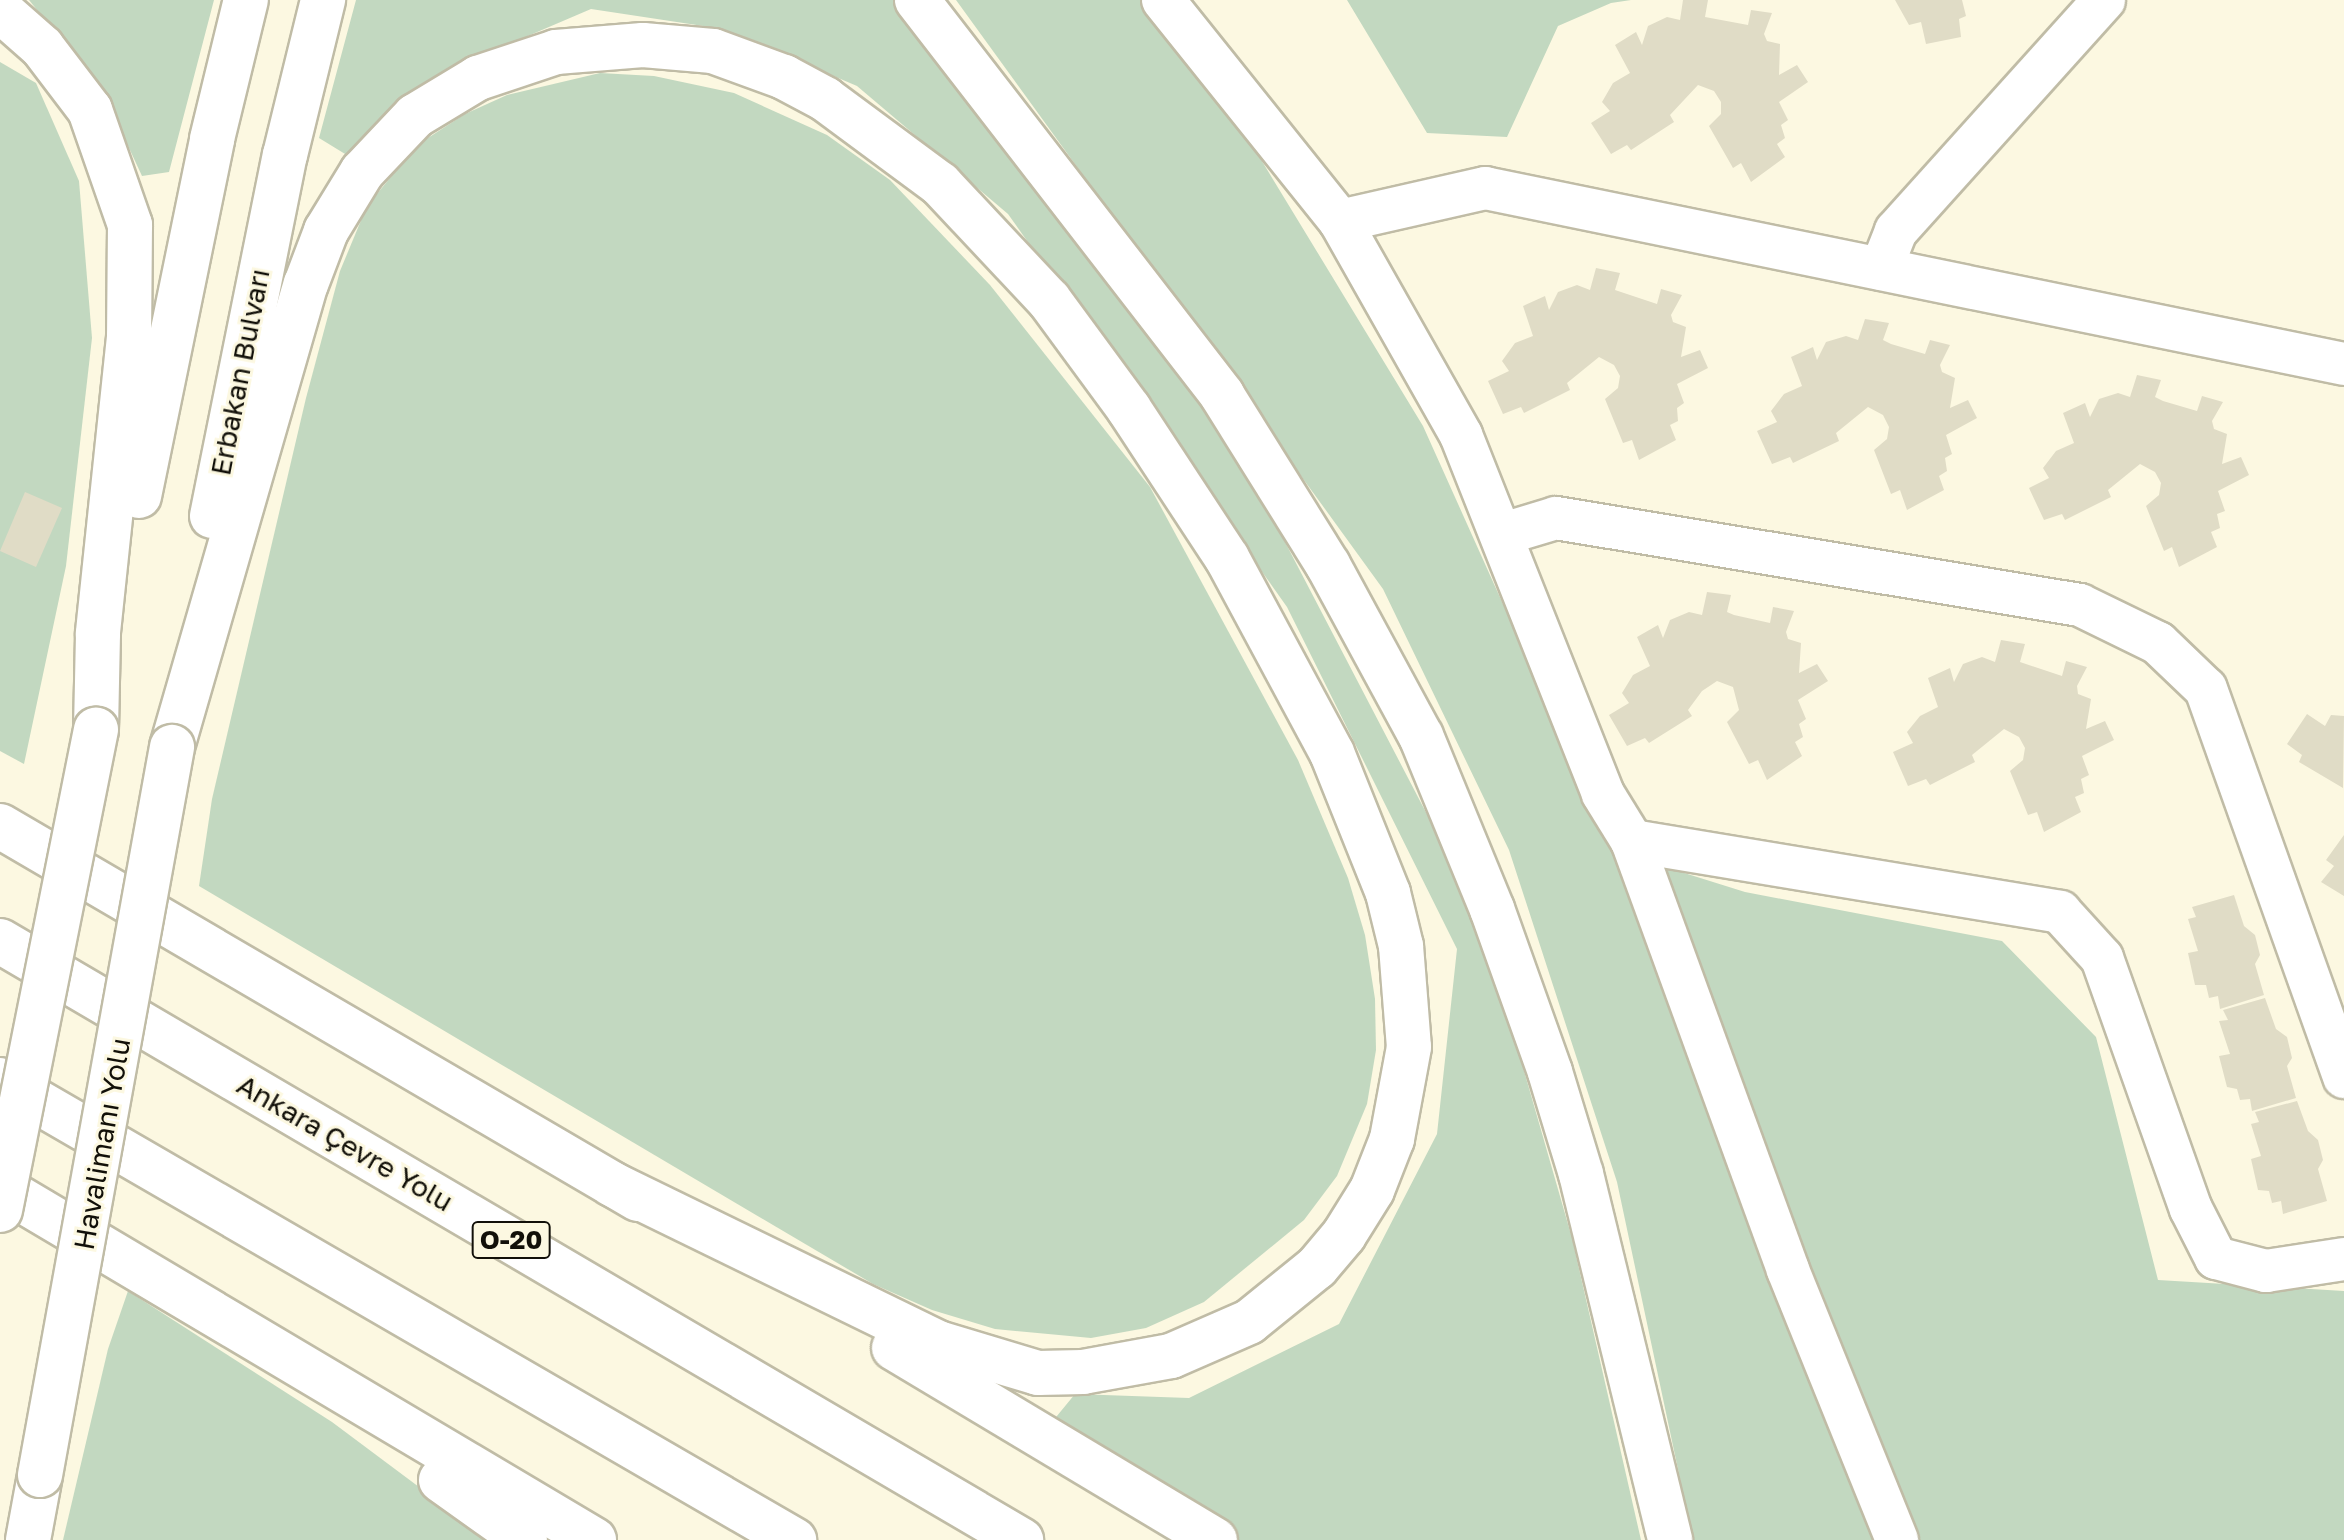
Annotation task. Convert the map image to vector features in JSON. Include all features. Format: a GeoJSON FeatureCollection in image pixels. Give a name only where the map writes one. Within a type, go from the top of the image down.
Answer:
{"type":"FeatureCollection","features":[{"type":"Feature","properties":{"kind":"highway"},"geometry":{"type":"LineString","coordinates":[[0,1210],[205,169],[246,0]]}},
{"type":"Feature","properties":{"kind":"highway","name":"Erbakan Bulvarı"},"geometry":{"type":"LineString","coordinates":[[172,747],[237,380],[323,0]]}},
{"type":"Feature","properties":{"kind":"highway"},"geometry":{"type":"LineString","coordinates":[[917,0],[1222,395],[1328,565],[1421,736],[1492,909],[1581,1174],[1670,1540]]}},
{"type":"Feature","properties":{"kind":"highway"},"geometry":{"type":"LineString","coordinates":[[0,10],[42,47],[90,110],[130,225],[129,337],[98,634],[96,730]]}},
{"type":"Feature","properties":{"kind":"highway"},"geometry":{"type":"LineString","coordinates":[[172,747],[306,284],[326,231],[362,172],[415,116],[478,78],[556,52],[643,45],[713,51],[784,77],[825,99],[940,184],[1049,300],[1129,409],[1227,558],[1332,753],[1388,893],[1401,946],[1409,1047],[1392,1139],[1372,1190],[1344,1235],[1317,1267],[1249,1322],[1171,1356],[1083,1372],[1038,1373],[938,1343],[612,1184]]}},
{"type":"Feature","properties":{"kind":"highway","name":"Havalimanı Yolu"},"geometry":{"type":"LineString","coordinates":[[28,1540],[172,747]]}},
{"type":"Feature","properties":{"kind":"highway"},"geometry":{"type":"LineString","coordinates":[[0,810],[268,983]]}},
{"type":"Feature","properties":{"kind":"highway"},"geometry":{"type":"LineString","coordinates":[[0,826],[1215,1540]]}},
{"type":"Feature","properties":{"kind":"highway","name":"Ankara Çevre Yolu"},"geometry":{"type":"LineString","coordinates":[[0,941],[1021,1540]]}},
{"type":"Feature","properties":{"kind":"highway"},"geometry":{"type":"LineString","coordinates":[[0,1080],[794,1540]]}},
{"type":"Feature","properties":{"kind":"highway"},"geometry":{"type":"LineString","coordinates":[[0,1187],[594,1540]]}},
{"type":"Feature","properties":{"kind":"highway"},"geometry":{"type":"LineString","coordinates":[[137,1269],[525,1540]]}},
{"type":"Feature","properties":{"kind":"street"},"geometry":{"type":"LineString","coordinates":[[1163,0],[1340,221],[1461,435],[1503,534],[1603,794],[1632,841],[1788,1270],[1897,1540]]}},
{"type":"Feature","properties":{"kind":"street"},"geometry":{"type":"LineString","coordinates":[[1881,269],[1896,231],[2104,0]]}},
{"type":"Feature","properties":{"kind":"street"},"geometry":{"type":"LineString","coordinates":[[1340,221],[1485,188],[2344,364]]}},
{"type":"Feature","properties":{"kind":"street"},"geometry":{"type":"LineString","coordinates":[[1503,534],[1556,518],[1602,525],[2080,605],[2158,643],[2206,689],[2344,1077]]}},
{"type":"Feature","properties":{"kind":"street"},"geometry":{"type":"LineString","coordinates":[[1632,841],[2060,912],[2102,958],[2191,1209],[2216,1258],[2266,1271],[2344,1259]]}},
{"type":"Feature","properties":{"kind":"green space"},"geometry":{"type":"Polygon","coordinates":[[[29,0],[214,0],[169,172],[142,176],[103,92],[29,0]]]}},
{"type":"Feature","properties":{"kind":"green space"},"geometry":{"type":"Polygon","coordinates":[[[356,0],[908,0],[1238,452],[1479,914],[1572,1238],[1641,1540],[1231,1540],[1052,1422],[1075,1394],[1189,1398],[1339,1324],[1437,1134],[1457,949],[1287,607],[1008,214],[857,86],[723,29],[591,9],[453,68],[350,157],[319,138],[356,0]]]}},
{"type":"Feature","properties":{"kind":"green space"},"geometry":{"type":"Polygon","coordinates":[[[956,0],[1142,0],[1257,153],[1423,426],[1614,851],[1745,892],[2002,941],[2096,1037],[2158,1280],[2344,1291],[2344,1540],[1693,1540],[1617,1182],[1509,850],[1383,589],[956,0]]]}},
{"type":"Feature","properties":{"kind":"green space"},"geometry":{"type":"Polygon","coordinates":[[[1347,0],[1631,0],[1611,3],[1558,26],[1507,137],[1427,133],[1347,0]]]}},
{"type":"Feature","properties":{"kind":"green space"},"geometry":{"type":"Polygon","coordinates":[[[0,62],[36,83],[79,181],[92,338],[66,566],[24,764],[0,751],[0,62]]]}},
{"type":"Feature","properties":{"kind":"green space"},"geometry":{"type":"Polygon","coordinates":[[[600,73],[654,76],[734,93],[827,135],[890,180],[990,285],[1150,487],[1298,760],[1348,878],[1365,935],[1375,999],[1376,1050],[1367,1104],[1337,1176],[1304,1220],[1204,1302],[1146,1328],[1091,1338],[995,1329],[932,1310],[873,1284],[199,886],[212,799],[306,398],[340,271],[367,206],[417,145],[465,114],[507,95],[600,73]]]}},
{"type":"Feature","properties":{"kind":"green space"},"geometry":{"type":"Polygon","coordinates":[[[128,1291],[332,1422],[490,1540],[63,1540],[108,1349],[128,1291]]]}},
{"type":"Feature","properties":{"kind":"building"},"geometry":{"type":"Polygon","coordinates":[[[1683,0],[1708,0],[1705,17],[1748,25],[1751,10],[1772,13],[1764,34],[1767,41],[1780,44],[1779,75],[1797,65],[1808,82],[1779,102],[1788,120],[1781,125],[1785,138],[1777,144],[1785,157],[1751,182],[1741,163],[1733,168],[1709,126],[1721,114],[1721,102],[1714,91],[1698,85],[1670,115],[1674,122],[1631,150],[1627,145],[1611,154],[1591,123],[1610,111],[1602,102],[1613,83],[1630,73],[1615,45],[1636,32],[1642,45],[1648,26],[1667,17],[1680,20],[1683,0]]]}},
{"type":"Feature","properties":{"kind":"building"},"geometry":{"type":"Polygon","coordinates":[[[1895,0],[1962,0],[1966,16],[1959,19],[1961,37],[1926,44],[1921,22],[1909,25],[1895,0]]]}},
{"type":"Feature","properties":{"kind":"building"},"geometry":{"type":"Polygon","coordinates":[[[1596,268],[1620,273],[1615,290],[1657,304],[1661,289],[1682,295],[1671,315],[1673,322],[1686,327],[1681,357],[1700,350],[1708,368],[1677,384],[1684,403],[1677,408],[1678,421],[1670,425],[1676,440],[1639,460],[1632,440],[1623,443],[1605,399],[1618,388],[1620,376],[1614,365],[1599,357],[1567,383],[1570,390],[1524,413],[1521,407],[1503,414],[1488,381],[1509,371],[1502,361],[1515,343],[1533,336],[1523,306],[1545,296],[1549,310],[1558,292],[1577,285],[1590,290],[1596,268]]]}},
{"type":"Feature","properties":{"kind":"building"},"geometry":{"type":"Polygon","coordinates":[[[1865,319],[1889,323],[1883,340],[1891,344],[1925,354],[1930,340],[1950,345],[1940,365],[1942,372],[1955,378],[1950,408],[1968,400],[1977,418],[1946,435],[1952,454],[1945,458],[1947,471],[1939,476],[1944,490],[1907,510],[1900,490],[1891,494],[1874,450],[1887,439],[1889,427],[1883,415],[1868,407],[1836,433],[1839,441],[1793,463],[1790,457],[1772,464],[1757,431],[1777,422],[1771,411],[1784,394],[1802,386],[1791,357],[1813,347],[1817,360],[1826,342],[1846,336],[1858,340],[1865,319]]]}},
{"type":"Feature","properties":{"kind":"building"},"geometry":{"type":"Polygon","coordinates":[[[2137,375],[2161,380],[2155,397],[2163,401],[2197,411],[2202,396],[2223,402],[2212,421],[2214,429],[2227,434],[2222,464],[2241,457],[2249,475],[2218,491],[2225,511],[2217,514],[2220,528],[2211,532],[2217,547],[2179,567],[2172,547],[2164,551],[2146,506],[2159,495],[2161,483],[2155,472],[2140,464],[2108,490],[2111,497],[2065,520],[2062,514],[2044,520],[2029,488],[2049,478],[2043,468],[2056,451],[2074,443],[2063,413],[2085,403],[2090,417],[2099,399],[2118,393],[2130,397],[2137,375]]]}},
{"type":"Feature","properties":{"kind":"building"},"geometry":{"type":"Polygon","coordinates":[[[25,492],[62,508],[36,567],[0,551],[25,492]]]}},
{"type":"Feature","properties":{"kind":"building"},"geometry":{"type":"Polygon","coordinates":[[[1707,592],[1731,595],[1727,612],[1770,623],[1773,607],[1794,611],[1786,632],[1788,639],[1801,643],[1799,673],[1817,664],[1828,681],[1798,700],[1806,719],[1799,724],[1803,737],[1795,742],[1802,756],[1767,780],[1758,760],[1749,764],[1727,722],[1739,710],[1733,687],[1717,681],[1702,691],[1688,710],[1692,716],[1649,743],[1645,738],[1627,746],[1609,715],[1629,703],[1622,693],[1633,675],[1650,666],[1637,637],[1658,625],[1663,638],[1670,620],[1689,612],[1702,615],[1707,592]]]}},
{"type":"Feature","properties":{"kind":"building"},"geometry":{"type":"Polygon","coordinates":[[[2001,640],[2025,644],[2020,662],[2062,676],[2066,661],[2087,667],[2077,686],[2078,694],[2091,699],[2086,729],[2105,721],[2114,740],[2082,756],[2089,775],[2081,779],[2084,793],[2075,797],[2081,812],[2044,832],[2037,812],[2028,815],[2010,771],[2023,760],[2025,748],[2019,737],[2004,729],[1972,755],[1975,762],[1930,785],[1926,779],[1908,786],[1893,752],[1913,743],[1907,732],[1920,716],[1938,707],[1928,678],[1950,668],[1954,682],[1963,664],[1982,657],[1995,662],[2001,640]]]}},
{"type":"Feature","properties":{"kind":"building"},"geometry":{"type":"Polygon","coordinates":[[[2307,714],[2325,726],[2331,715],[2344,716],[2343,788],[2299,762],[2302,755],[2287,744],[2307,714]]]}},
{"type":"Feature","properties":{"kind":"building"},"geometry":{"type":"Polygon","coordinates":[[[2344,835],[2344,896],[2321,882],[2334,866],[2326,860],[2344,835]]]}},
{"type":"Feature","properties":{"kind":"building"},"geometry":{"type":"Polygon","coordinates":[[[2234,895],[2244,926],[2255,935],[2260,955],[2255,964],[2264,995],[2220,1009],[2218,996],[2209,998],[2206,985],[2195,985],[2188,953],[2198,951],[2188,919],[2196,917],[2192,907],[2234,895]]]}},
{"type":"Feature","properties":{"kind":"building"},"geometry":{"type":"Polygon","coordinates":[[[2265,998],[2276,1029],[2287,1037],[2292,1058],[2287,1066],[2296,1098],[2252,1111],[2250,1099],[2240,1100],[2237,1089],[2227,1087],[2219,1056],[2230,1054],[2219,1021],[2228,1020],[2223,1010],[2265,998]]]}},
{"type":"Feature","properties":{"kind":"building"},"geometry":{"type":"Polygon","coordinates":[[[2297,1101],[2308,1131],[2318,1140],[2323,1160],[2318,1169],[2327,1201],[2283,1214],[2281,1201],[2272,1203],[2269,1191],[2258,1190],[2251,1159],[2261,1156],[2251,1124],[2259,1122],[2255,1112],[2297,1101]]]}}]}
